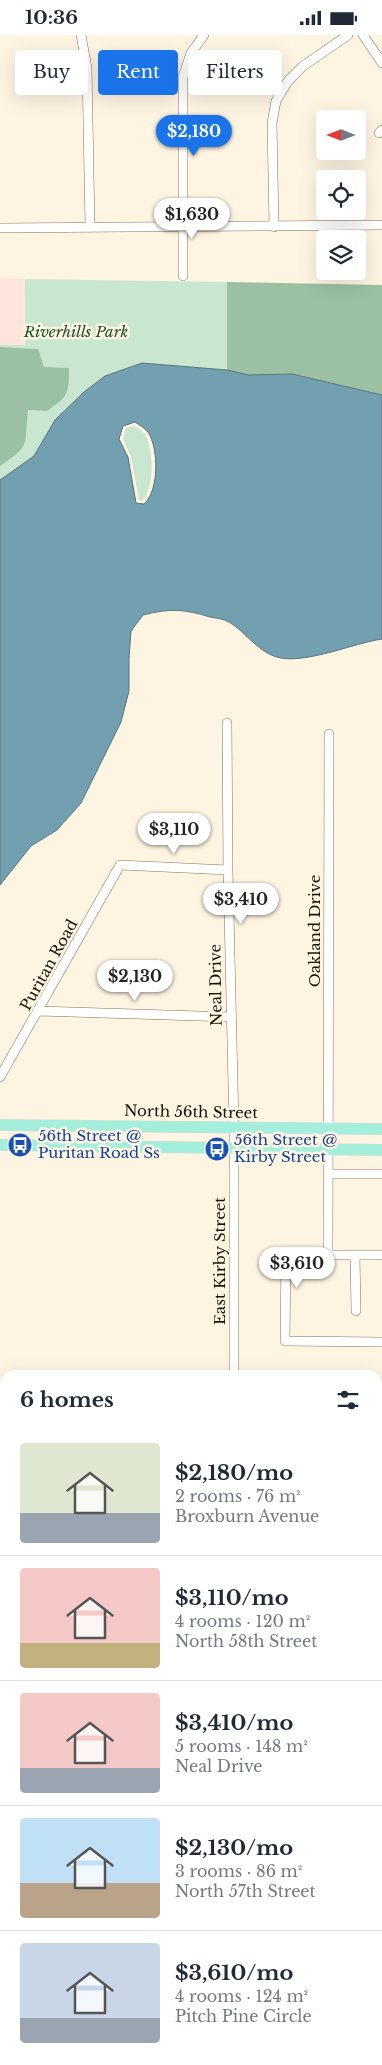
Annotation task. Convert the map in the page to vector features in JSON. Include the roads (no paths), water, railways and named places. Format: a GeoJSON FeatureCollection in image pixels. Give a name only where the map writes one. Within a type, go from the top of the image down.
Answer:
{"type":"FeatureCollection","features":[{"type":"Feature","properties":{"kind":"main road"},"geometry":{"type":"LineString","coordinates":[[0,1117],[12,1125]]}},
{"type":"Feature","properties":{"kind":"main road","name":"North 56th Street"},"geometry":{"type":"LineString","coordinates":[[0,1125],[382,1129]]}},
{"type":"Feature","properties":{"kind":"main road"},"geometry":{"type":"LineString","coordinates":[[119,1126],[119,1147]]}},
{"type":"Feature","properties":{"kind":"main road"},"geometry":{"type":"LineString","coordinates":[[0,1145],[382,1149]]}},
{"type":"Feature","properties":{"kind":"street"},"geometry":{"type":"LineString","coordinates":[[81,35],[87,68],[90,227]]}},
{"type":"Feature","properties":{"kind":"street"},"geometry":{"type":"LineString","coordinates":[[183,276],[183,77],[191,53],[204,35]]}},
{"type":"Feature","properties":{"kind":"street"},"geometry":{"type":"LineString","coordinates":[[274,227],[272,123],[276,101],[288,81],[303,66],[348,35]]}},
{"type":"Feature","properties":{"kind":"street"},"geometry":{"type":"LineString","coordinates":[[363,35],[382,63]]}},
{"type":"Feature","properties":{"kind":"street"},"geometry":{"type":"LineString","coordinates":[[0,228],[382,225]]}},
{"type":"Feature","properties":{"kind":"street","name":"Neal Drive"},"geometry":{"type":"LineString","coordinates":[[227,723],[234,1148]]}},
{"type":"Feature","properties":{"kind":"street","name":"Oakland Drive"},"geometry":{"type":"LineString","coordinates":[[328,1255],[329,734]]}},
{"type":"Feature","properties":{"kind":"street","name":"Puritan Road"},"geometry":{"type":"LineString","coordinates":[[0,1077],[120,865],[228,869]]}},
{"type":"Feature","properties":{"kind":"street"},"geometry":{"type":"LineString","coordinates":[[39,1011],[231,1017]]}},
{"type":"Feature","properties":{"kind":"street","name":"East Kirby Street"},"geometry":{"type":"LineString","coordinates":[[234,1148],[234,1370]]}},
{"type":"Feature","properties":{"kind":"street"},"geometry":{"type":"LineString","coordinates":[[329,1174],[382,1174]]}},
{"type":"Feature","properties":{"kind":"street"},"geometry":{"type":"LineString","coordinates":[[382,1255],[286,1255],[285,1341],[382,1342]]}},
{"type":"Feature","properties":{"kind":"street"},"geometry":{"type":"LineString","coordinates":[[355,1255],[356,1311]]}},
{"type":"Feature","properties":{"kind":"water"},"geometry":{"type":"Polygon","coordinates":[[[142,363],[227,370],[248,375],[292,374],[382,395],[382,639],[304,658],[281,658],[266,652],[225,620],[177,610],[143,615],[131,631],[129,691],[121,722],[81,803],[57,830],[31,846],[0,885],[0,480],[34,456],[55,420],[84,392],[105,376],[142,363]],[[135,422],[123,426],[119,439],[128,457],[136,503],[144,504],[149,498],[155,480],[156,459],[152,439],[144,428],[135,422]]]}},
{"type":"Feature","properties":{"kind":"place","name":"56th Street @ Puritan Road Ss"},"geometry":{"type":"Point","coordinates":[20,1145]}},
{"type":"Feature","properties":{"kind":"place","name":"56th Street @ Kirby Street"},"geometry":{"type":"Point","coordinates":[217,1149]}},
{"type":"Feature","properties":{"kind":"park label","name":"Riverhills Park"},"geometry":{"type":"Point","coordinates":[76,332]}}]}
